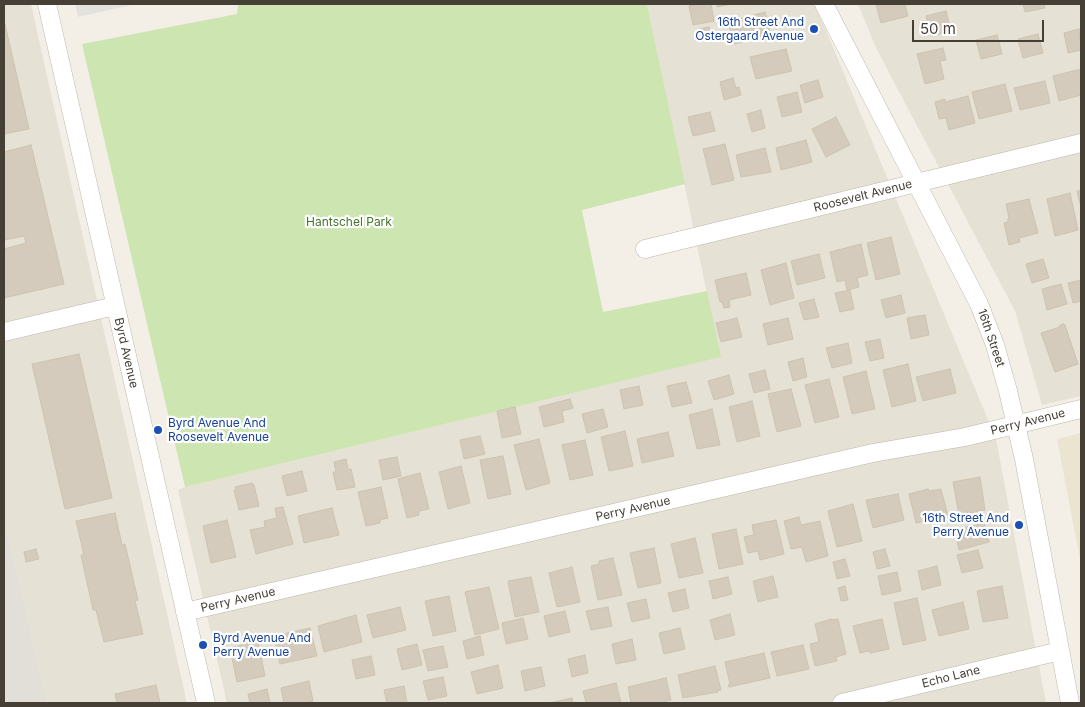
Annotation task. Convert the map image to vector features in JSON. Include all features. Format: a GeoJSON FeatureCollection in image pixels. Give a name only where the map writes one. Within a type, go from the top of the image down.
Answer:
{"type":"FeatureCollection","features":[{"type":"Feature","properties":{"kind":"street","name":"Byrd Avenue"},"geometry":{"type":"LineString","coordinates":[[46,4],[206,703]]}},
{"type":"Feature","properties":{"kind":"street","name":"16th Street"},"geometry":{"type":"LineString","coordinates":[[824,4],[979,304],[995,345],[1016,425],[1070,703]]}},
{"type":"Feature","properties":{"kind":"street","name":"Roosevelt Avenue"},"geometry":{"type":"LineString","coordinates":[[645,249],[1081,143]]}},
{"type":"Feature","properties":{"kind":"street"},"geometry":{"type":"LineString","coordinates":[[4,332],[115,306]]}},
{"type":"Feature","properties":{"kind":"street","name":"Perry Avenue"},"geometry":{"type":"LineString","coordinates":[[185,612],[873,452],[964,438],[1081,409]]}},
{"type":"Feature","properties":{"kind":"street","name":"Echo Lane"},"geometry":{"type":"LineString","coordinates":[[842,703],[1060,651]]}},
{"type":"Feature","properties":{"kind":"shaded area"},"geometry":{"type":"Polygon","coordinates":[[[4,4],[31,4],[187,703],[47,703],[8,534],[4,535],[4,4]]]}},
{"type":"Feature","properties":{"kind":"shaded area"},"geometry":{"type":"Polygon","coordinates":[[[75,4],[136,4],[78,17],[75,4]]]}},
{"type":"Feature","properties":{"kind":"shaded area"},"geometry":{"type":"Polygon","coordinates":[[[647,4],[815,4],[996,439],[1046,703],[227,703],[178,490],[720,357],[647,4]]]}},
{"type":"Feature","properties":{"kind":"shaded area"},"geometry":{"type":"Polygon","coordinates":[[[858,4],[1081,4],[1081,396],[1042,405],[1015,311],[877,50],[858,4]]]}},
{"type":"Feature","properties":{"kind":"shaded area"},"geometry":{"type":"Polygon","coordinates":[[[1081,433],[1081,565],[1057,439],[1081,433]]]}},
{"type":"Feature","properties":{"kind":"shaded area"},"geometry":{"type":"Polygon","coordinates":[[[8,534],[47,703],[4,703],[4,535],[8,534]]]}},
{"type":"Feature","properties":{"kind":"green space","name":"Hantschel Park"},"geometry":{"type":"Polygon","coordinates":[[[238,4],[647,4],[685,184],[582,210],[603,312],[707,291],[721,357],[185,487],[82,44],[237,14],[238,4]]]}},
{"type":"Feature","properties":{"kind":"building"},"geometry":{"type":"Polygon","coordinates":[[[711,4],[714,21],[693,25],[689,6],[711,4]]]}},
{"type":"Feature","properties":{"kind":"building"},"geometry":{"type":"Polygon","coordinates":[[[717,4],[731,4],[717,7],[717,4]]]}},
{"type":"Feature","properties":{"kind":"building"},"geometry":{"type":"Polygon","coordinates":[[[876,4],[905,4],[908,16],[881,23],[876,4]]]}},
{"type":"Feature","properties":{"kind":"building"},"geometry":{"type":"Polygon","coordinates":[[[1023,4],[1044,4],[1045,8],[1025,12],[1023,4]]]}},
{"type":"Feature","properties":{"kind":"building"},"geometry":{"type":"Polygon","coordinates":[[[946,11],[951,31],[931,36],[926,16],[946,11]]]}},
{"type":"Feature","properties":{"kind":"building"},"geometry":{"type":"Polygon","coordinates":[[[765,12],[771,35],[734,44],[728,22],[765,12]]]}},
{"type":"Feature","properties":{"kind":"building"},"geometry":{"type":"Polygon","coordinates":[[[4,20],[29,129],[4,134],[4,20]]]}},
{"type":"Feature","properties":{"kind":"building"},"geometry":{"type":"Polygon","coordinates":[[[709,27],[712,37],[702,39],[699,29],[709,27]]]}},
{"type":"Feature","properties":{"kind":"building"},"geometry":{"type":"Polygon","coordinates":[[[1079,29],[1081,50],[1068,53],[1064,33],[1079,29]]]}},
{"type":"Feature","properties":{"kind":"building"},"geometry":{"type":"Polygon","coordinates":[[[1038,34],[1043,53],[1023,58],[1018,39],[1038,34]]]}},
{"type":"Feature","properties":{"kind":"building"},"geometry":{"type":"Polygon","coordinates":[[[997,35],[1002,54],[981,59],[976,40],[997,35]]]}},
{"type":"Feature","properties":{"kind":"building"},"geometry":{"type":"Polygon","coordinates":[[[943,48],[946,60],[940,61],[944,79],[925,84],[917,54],[943,48]]]}},
{"type":"Feature","properties":{"kind":"building"},"geometry":{"type":"Polygon","coordinates":[[[786,49],[792,71],[756,79],[750,57],[786,49]]]}},
{"type":"Feature","properties":{"kind":"building"},"geometry":{"type":"Polygon","coordinates":[[[1081,69],[1081,95],[1059,101],[1053,76],[1081,69]]]}},
{"type":"Feature","properties":{"kind":"building"},"geometry":{"type":"Polygon","coordinates":[[[733,78],[736,88],[739,87],[741,95],[724,100],[720,82],[733,78]]]}},
{"type":"Feature","properties":{"kind":"building"},"geometry":{"type":"Polygon","coordinates":[[[818,80],[823,97],[805,103],[800,85],[818,80]]]}},
{"type":"Feature","properties":{"kind":"building"},"geometry":{"type":"Polygon","coordinates":[[[1045,81],[1050,103],[1020,110],[1014,88],[1045,81]]]}},
{"type":"Feature","properties":{"kind":"building"},"geometry":{"type":"Polygon","coordinates":[[[1005,84],[1012,111],[979,119],[972,92],[1005,84]]]}},
{"type":"Feature","properties":{"kind":"building"},"geometry":{"type":"Polygon","coordinates":[[[797,92],[802,112],[782,117],[777,97],[797,92]]]}},
{"type":"Feature","properties":{"kind":"building"},"geometry":{"type":"Polygon","coordinates":[[[968,96],[975,123],[949,130],[946,118],[939,119],[935,102],[945,99],[945,102],[968,96]]]}},
{"type":"Feature","properties":{"kind":"building"},"geometry":{"type":"Polygon","coordinates":[[[761,110],[765,128],[752,132],[747,114],[761,110]]]}},
{"type":"Feature","properties":{"kind":"building"},"geometry":{"type":"Polygon","coordinates":[[[710,112],[715,131],[693,136],[688,117],[710,112]]]}},
{"type":"Feature","properties":{"kind":"building"},"geometry":{"type":"Polygon","coordinates":[[[836,117],[850,145],[826,157],[812,129],[836,117]]]}},
{"type":"Feature","properties":{"kind":"building"},"geometry":{"type":"Polygon","coordinates":[[[806,140],[812,162],[781,170],[776,148],[806,140]]]}},
{"type":"Feature","properties":{"kind":"building"},"geometry":{"type":"Polygon","coordinates":[[[725,144],[734,180],[712,185],[703,149],[725,144]]]}},
{"type":"Feature","properties":{"kind":"building"},"geometry":{"type":"Polygon","coordinates":[[[31,145],[64,284],[4,298],[4,249],[26,243],[24,236],[4,240],[4,152],[31,145]]]}},
{"type":"Feature","properties":{"kind":"building"},"geometry":{"type":"Polygon","coordinates":[[[765,148],[771,172],[741,177],[736,155],[765,148]]]}},
{"type":"Feature","properties":{"kind":"building"},"geometry":{"type":"Polygon","coordinates":[[[1081,190],[1081,208],[1077,191],[1081,190]]]}},
{"type":"Feature","properties":{"kind":"building"},"geometry":{"type":"Polygon","coordinates":[[[1070,193],[1078,230],[1055,236],[1047,199],[1070,193]]]}},
{"type":"Feature","properties":{"kind":"building"},"geometry":{"type":"Polygon","coordinates":[[[1029,199],[1038,233],[1019,238],[1020,242],[1009,245],[1004,223],[1008,222],[1009,218],[1006,204],[1029,199]]]}},
{"type":"Feature","properties":{"kind":"building"},"geometry":{"type":"Polygon","coordinates":[[[891,237],[900,274],[876,280],[867,243],[891,237]]]}},
{"type":"Feature","properties":{"kind":"building"},"geometry":{"type":"Polygon","coordinates":[[[861,244],[868,275],[857,278],[859,287],[847,290],[845,280],[837,282],[830,252],[861,244]]]}},
{"type":"Feature","properties":{"kind":"building"},"geometry":{"type":"Polygon","coordinates":[[[819,254],[825,278],[797,285],[791,261],[819,254]]]}},
{"type":"Feature","properties":{"kind":"building"},"geometry":{"type":"Polygon","coordinates":[[[1043,259],[1049,278],[1032,283],[1026,264],[1043,259]]]}},
{"type":"Feature","properties":{"kind":"building"},"geometry":{"type":"Polygon","coordinates":[[[786,263],[794,298],[770,305],[761,270],[786,263]]]}},
{"type":"Feature","properties":{"kind":"building"},"geometry":{"type":"Polygon","coordinates":[[[746,273],[751,295],[729,300],[730,307],[724,308],[722,302],[720,302],[715,280],[746,273]]]}},
{"type":"Feature","properties":{"kind":"building"},"geometry":{"type":"Polygon","coordinates":[[[1081,280],[1081,301],[1073,303],[1068,283],[1081,280]]]}},
{"type":"Feature","properties":{"kind":"building"},"geometry":{"type":"Polygon","coordinates":[[[1061,284],[1067,304],[1047,310],[1042,289],[1061,284]]]}},
{"type":"Feature","properties":{"kind":"building"},"geometry":{"type":"Polygon","coordinates":[[[850,290],[854,309],[840,312],[835,293],[850,290]]]}},
{"type":"Feature","properties":{"kind":"building"},"geometry":{"type":"Polygon","coordinates":[[[901,295],[905,313],[886,318],[881,300],[901,295]]]}},
{"type":"Feature","properties":{"kind":"building"},"geometry":{"type":"Polygon","coordinates":[[[814,299],[819,317],[804,320],[799,303],[814,299]]]}},
{"type":"Feature","properties":{"kind":"building"},"geometry":{"type":"Polygon","coordinates":[[[925,315],[929,335],[911,339],[907,318],[925,315]]]}},
{"type":"Feature","properties":{"kind":"building"},"geometry":{"type":"Polygon","coordinates":[[[737,318],[742,337],[721,342],[716,323],[737,318]]]}},
{"type":"Feature","properties":{"kind":"building"},"geometry":{"type":"Polygon","coordinates":[[[788,318],[793,339],[768,345],[763,324],[788,318]]]}},
{"type":"Feature","properties":{"kind":"building"},"geometry":{"type":"Polygon","coordinates":[[[1063,324],[1065,325],[1078,364],[1055,372],[1041,333],[1060,327],[1063,324]]]}},
{"type":"Feature","properties":{"kind":"building"},"geometry":{"type":"Polygon","coordinates":[[[880,339],[884,358],[870,361],[865,342],[880,339]]]}},
{"type":"Feature","properties":{"kind":"building"},"geometry":{"type":"Polygon","coordinates":[[[848,343],[852,363],[832,368],[826,348],[848,343]]]}},
{"type":"Feature","properties":{"kind":"building"},"geometry":{"type":"Polygon","coordinates":[[[79,354],[112,498],[65,509],[32,364],[79,354]]]}},
{"type":"Feature","properties":{"kind":"building"},"geometry":{"type":"Polygon","coordinates":[[[803,358],[807,377],[793,381],[788,362],[803,358]]]}},
{"type":"Feature","properties":{"kind":"building"},"geometry":{"type":"Polygon","coordinates":[[[908,364],[916,401],[892,407],[883,370],[908,364]]]}},
{"type":"Feature","properties":{"kind":"building"},"geometry":{"type":"Polygon","coordinates":[[[950,369],[956,393],[923,401],[916,377],[950,369]]]}},
{"type":"Feature","properties":{"kind":"building"},"geometry":{"type":"Polygon","coordinates":[[[765,370],[770,389],[754,393],[749,374],[765,370]]]}},
{"type":"Feature","properties":{"kind":"building"},"geometry":{"type":"Polygon","coordinates":[[[866,371],[875,409],[852,414],[843,377],[866,371]]]}},
{"type":"Feature","properties":{"kind":"building"},"geometry":{"type":"Polygon","coordinates":[[[729,375],[734,394],[714,400],[708,381],[729,375]]]}},
{"type":"Feature","properties":{"kind":"building"},"geometry":{"type":"Polygon","coordinates":[[[829,379],[839,417],[815,423],[805,385],[829,379]]]}},
{"type":"Feature","properties":{"kind":"building"},"geometry":{"type":"Polygon","coordinates":[[[686,382],[692,403],[672,407],[667,386],[686,382]]]}},
{"type":"Feature","properties":{"kind":"building"},"geometry":{"type":"Polygon","coordinates":[[[639,386],[643,405],[624,409],[620,390],[639,386]]]}},
{"type":"Feature","properties":{"kind":"building"},"geometry":{"type":"Polygon","coordinates":[[[791,389],[801,426],[777,432],[768,394],[791,389]]]}},
{"type":"Feature","properties":{"kind":"building"},"geometry":{"type":"Polygon","coordinates":[[[570,399],[573,408],[562,411],[564,422],[544,427],[539,407],[570,399]]]}},
{"type":"Feature","properties":{"kind":"building"},"geometry":{"type":"Polygon","coordinates":[[[752,401],[760,436],[737,442],[729,407],[752,401]]]}},
{"type":"Feature","properties":{"kind":"building"},"geometry":{"type":"Polygon","coordinates":[[[515,407],[521,434],[502,438],[497,411],[515,407]]]}},
{"type":"Feature","properties":{"kind":"building"},"geometry":{"type":"Polygon","coordinates":[[[603,409],[608,427],[587,433],[582,414],[603,409]]]}},
{"type":"Feature","properties":{"kind":"building"},"geometry":{"type":"Polygon","coordinates":[[[712,409],[720,445],[697,449],[689,415],[712,409]]]}},
{"type":"Feature","properties":{"kind":"building"},"geometry":{"type":"Polygon","coordinates":[[[625,431],[633,466],[609,471],[601,437],[625,431]]]}},
{"type":"Feature","properties":{"kind":"building"},"geometry":{"type":"Polygon","coordinates":[[[668,432],[674,456],[642,463],[637,439],[668,432]]]}},
{"type":"Feature","properties":{"kind":"building"},"geometry":{"type":"Polygon","coordinates":[[[480,436],[485,454],[464,459],[460,440],[480,436]]]}},
{"type":"Feature","properties":{"kind":"building"},"geometry":{"type":"Polygon","coordinates":[[[539,439],[550,483],[526,490],[514,445],[539,439]]]}},
{"type":"Feature","properties":{"kind":"building"},"geometry":{"type":"Polygon","coordinates":[[[585,440],[593,475],[570,480],[562,445],[585,440]]]}},
{"type":"Feature","properties":{"kind":"building"},"geometry":{"type":"Polygon","coordinates":[[[503,456],[511,494],[488,499],[480,460],[503,456]]]}},
{"type":"Feature","properties":{"kind":"building"},"geometry":{"type":"Polygon","coordinates":[[[397,457],[401,476],[383,480],[379,460],[397,457]]]}},
{"type":"Feature","properties":{"kind":"building"},"geometry":{"type":"Polygon","coordinates":[[[346,459],[348,469],[351,469],[355,487],[337,490],[333,472],[336,472],[334,462],[346,459]]]}},
{"type":"Feature","properties":{"kind":"building"},"geometry":{"type":"Polygon","coordinates":[[[461,466],[470,503],[448,509],[439,472],[461,466]]]}},
{"type":"Feature","properties":{"kind":"building"},"geometry":{"type":"Polygon","coordinates":[[[302,471],[307,491],[287,496],[282,476],[302,471]]]}},
{"type":"Feature","properties":{"kind":"building"},"geometry":{"type":"Polygon","coordinates":[[[420,473],[429,509],[419,511],[419,515],[407,518],[398,479],[420,473]]]}},
{"type":"Feature","properties":{"kind":"building"},"geometry":{"type":"Polygon","coordinates":[[[980,477],[985,510],[959,515],[953,482],[980,477]]]}},
{"type":"Feature","properties":{"kind":"building"},"geometry":{"type":"Polygon","coordinates":[[[252,483],[259,506],[239,510],[235,487],[252,483]]]}},
{"type":"Feature","properties":{"kind":"building"},"geometry":{"type":"Polygon","coordinates":[[[381,487],[388,518],[380,520],[380,523],[366,526],[358,492],[381,487]]]}},
{"type":"Feature","properties":{"kind":"building"},"geometry":{"type":"Polygon","coordinates":[[[928,489],[929,491],[941,489],[948,516],[916,523],[909,494],[928,489]]]}},
{"type":"Feature","properties":{"kind":"building"},"geometry":{"type":"Polygon","coordinates":[[[898,494],[904,520],[873,528],[866,500],[898,494]]]}},
{"type":"Feature","properties":{"kind":"building"},"geometry":{"type":"Polygon","coordinates":[[[853,504],[862,541],[837,547],[828,511],[853,504]]]}},
{"type":"Feature","properties":{"kind":"building"},"geometry":{"type":"Polygon","coordinates":[[[283,507],[293,544],[256,554],[250,530],[265,527],[264,521],[277,518],[275,508],[283,507]]]}},
{"type":"Feature","properties":{"kind":"building"},"geometry":{"type":"Polygon","coordinates":[[[332,508],[339,535],[304,543],[298,516],[332,508]]]}},
{"type":"Feature","properties":{"kind":"building"},"geometry":{"type":"Polygon","coordinates":[[[115,513],[122,545],[125,544],[138,600],[135,601],[143,634],[104,642],[96,610],[93,610],[76,521],[115,513]]]}},
{"type":"Feature","properties":{"kind":"building"},"geometry":{"type":"Polygon","coordinates":[[[799,517],[801,525],[820,521],[828,556],[806,562],[802,547],[791,549],[784,521],[799,517]]]}},
{"type":"Feature","properties":{"kind":"building"},"geometry":{"type":"Polygon","coordinates":[[[227,520],[236,557],[211,563],[203,526],[227,520]]]}},
{"type":"Feature","properties":{"kind":"building"},"geometry":{"type":"Polygon","coordinates":[[[776,520],[784,554],[760,560],[758,551],[748,553],[744,537],[754,535],[752,525],[776,520]]]}},
{"type":"Feature","properties":{"kind":"building"},"geometry":{"type":"Polygon","coordinates":[[[984,523],[989,542],[959,550],[955,530],[984,523]]]}},
{"type":"Feature","properties":{"kind":"building"},"geometry":{"type":"Polygon","coordinates":[[[736,529],[743,564],[719,569],[712,534],[736,529]]]}},
{"type":"Feature","properties":{"kind":"building"},"geometry":{"type":"Polygon","coordinates":[[[695,538],[703,573],[679,578],[671,544],[695,538]]]}},
{"type":"Feature","properties":{"kind":"building"},"geometry":{"type":"Polygon","coordinates":[[[654,548],[661,583],[638,588],[630,553],[654,548]]]}},
{"type":"Feature","properties":{"kind":"building"},"geometry":{"type":"Polygon","coordinates":[[[36,549],[39,559],[26,562],[24,552],[36,549]]]}},
{"type":"Feature","properties":{"kind":"building"},"geometry":{"type":"Polygon","coordinates":[[[885,549],[890,566],[877,569],[873,552],[885,549]]]}},
{"type":"Feature","properties":{"kind":"building"},"geometry":{"type":"Polygon","coordinates":[[[978,550],[983,568],[962,573],[957,555],[978,550]]]}},
{"type":"Feature","properties":{"kind":"building"},"geometry":{"type":"Polygon","coordinates":[[[613,558],[622,595],[598,600],[591,566],[599,564],[599,561],[613,558]]]}},
{"type":"Feature","properties":{"kind":"building"},"geometry":{"type":"Polygon","coordinates":[[[845,559],[850,576],[837,579],[833,562],[845,559]]]}},
{"type":"Feature","properties":{"kind":"building"},"geometry":{"type":"Polygon","coordinates":[[[937,566],[941,585],[922,590],[918,571],[937,566]]]}},
{"type":"Feature","properties":{"kind":"building"},"geometry":{"type":"Polygon","coordinates":[[[572,567],[580,602],[557,607],[549,573],[572,567]]]}},
{"type":"Feature","properties":{"kind":"building"},"geometry":{"type":"Polygon","coordinates":[[[897,572],[901,591],[882,595],[878,576],[897,572]]]}},
{"type":"Feature","properties":{"kind":"building"},"geometry":{"type":"Polygon","coordinates":[[[773,576],[778,597],[758,602],[753,581],[773,576]]]}},
{"type":"Feature","properties":{"kind":"building"},"geometry":{"type":"Polygon","coordinates":[[[531,577],[539,612],[515,617],[508,581],[531,577]]]}},
{"type":"Feature","properties":{"kind":"building"},"geometry":{"type":"Polygon","coordinates":[[[728,577],[732,594],[713,599],[709,581],[728,577]]]}},
{"type":"Feature","properties":{"kind":"building"},"geometry":{"type":"Polygon","coordinates":[[[845,586],[848,600],[841,601],[838,588],[845,586]]]}},
{"type":"Feature","properties":{"kind":"building"},"geometry":{"type":"Polygon","coordinates":[[[1002,586],[1008,618],[983,622],[977,591],[1002,586]]]}},
{"type":"Feature","properties":{"kind":"building"},"geometry":{"type":"Polygon","coordinates":[[[489,587],[499,629],[475,635],[465,592],[489,587]]]}},
{"type":"Feature","properties":{"kind":"building"},"geometry":{"type":"Polygon","coordinates":[[[685,589],[689,608],[673,612],[668,593],[685,589]]]}},
{"type":"Feature","properties":{"kind":"building"},"geometry":{"type":"Polygon","coordinates":[[[449,596],[456,631],[433,636],[425,601],[449,596]]]}},
{"type":"Feature","properties":{"kind":"building"},"geometry":{"type":"Polygon","coordinates":[[[917,598],[926,640],[903,645],[894,603],[917,598]]]}},
{"type":"Feature","properties":{"kind":"building"},"geometry":{"type":"Polygon","coordinates":[[[646,599],[650,618],[632,622],[627,603],[646,599]]]}},
{"type":"Feature","properties":{"kind":"building"},"geometry":{"type":"Polygon","coordinates":[[[963,602],[969,629],[939,636],[932,610],[963,602]]]}},
{"type":"Feature","properties":{"kind":"building"},"geometry":{"type":"Polygon","coordinates":[[[400,607],[406,630],[373,638],[367,615],[400,607]]]}},
{"type":"Feature","properties":{"kind":"building"},"geometry":{"type":"Polygon","coordinates":[[[608,607],[612,626],[591,630],[586,611],[608,607]]]}},
{"type":"Feature","properties":{"kind":"building"},"geometry":{"type":"Polygon","coordinates":[[[565,611],[570,632],[549,637],[544,616],[565,611]]]}},
{"type":"Feature","properties":{"kind":"building"},"geometry":{"type":"Polygon","coordinates":[[[730,614],[735,635],[715,640],[710,620],[730,614]]]}},
{"type":"Feature","properties":{"kind":"building"},"geometry":{"type":"Polygon","coordinates":[[[356,615],[362,642],[324,652],[318,626],[356,615]]]}},
{"type":"Feature","properties":{"kind":"building"},"geometry":{"type":"Polygon","coordinates":[[[523,618],[528,639],[506,644],[502,623],[523,618]]]}},
{"type":"Feature","properties":{"kind":"building"},"geometry":{"type":"Polygon","coordinates":[[[838,619],[846,654],[836,657],[837,661],[815,666],[810,644],[819,642],[815,624],[838,619]]]}},
{"type":"Feature","properties":{"kind":"building"},"geometry":{"type":"Polygon","coordinates":[[[882,619],[889,649],[860,653],[853,626],[882,619]]]}},
{"type":"Feature","properties":{"kind":"building"},"geometry":{"type":"Polygon","coordinates":[[[310,628],[317,656],[280,664],[274,636],[310,628]]]}},
{"type":"Feature","properties":{"kind":"building"},"geometry":{"type":"Polygon","coordinates":[[[680,628],[685,649],[664,654],[659,633],[680,628]]]}},
{"type":"Feature","properties":{"kind":"building"},"geometry":{"type":"Polygon","coordinates":[[[480,636],[484,655],[467,659],[463,641],[480,636]]]}},
{"type":"Feature","properties":{"kind":"building"},"geometry":{"type":"Polygon","coordinates":[[[632,639],[636,660],[616,664],[612,644],[632,639]]]}},
{"type":"Feature","properties":{"kind":"building"},"geometry":{"type":"Polygon","coordinates":[[[258,641],[265,676],[237,682],[230,648],[258,641]]]}},
{"type":"Feature","properties":{"kind":"building"},"geometry":{"type":"Polygon","coordinates":[[[417,644],[422,665],[402,670],[397,649],[417,644]]]}},
{"type":"Feature","properties":{"kind":"building"},"geometry":{"type":"Polygon","coordinates":[[[803,645],[809,669],[777,676],[771,652],[803,645]]]}},
{"type":"Feature","properties":{"kind":"building"},"geometry":{"type":"Polygon","coordinates":[[[443,646],[448,667],[428,671],[423,650],[443,646]]]}},
{"type":"Feature","properties":{"kind":"building"},"geometry":{"type":"Polygon","coordinates":[[[764,653],[770,678],[729,687],[725,662],[764,653]]]}},
{"type":"Feature","properties":{"kind":"building"},"geometry":{"type":"Polygon","coordinates":[[[585,655],[588,673],[572,677],[568,659],[585,655]]]}},
{"type":"Feature","properties":{"kind":"building"},"geometry":{"type":"Polygon","coordinates":[[[371,656],[375,675],[356,679],[352,660],[371,656]]]}},
{"type":"Feature","properties":{"kind":"building"},"geometry":{"type":"Polygon","coordinates":[[[498,665],[503,688],[477,694],[471,672],[498,665]]]}},
{"type":"Feature","properties":{"kind":"building"},"geometry":{"type":"Polygon","coordinates":[[[715,666],[721,690],[683,698],[678,675],[715,666]]]}},
{"type":"Feature","properties":{"kind":"building"},"geometry":{"type":"Polygon","coordinates":[[[541,667],[545,686],[525,691],[521,671],[541,667]]]}},
{"type":"Feature","properties":{"kind":"building"},"geometry":{"type":"Polygon","coordinates":[[[443,677],[447,696],[428,700],[423,681],[443,677]]]}},
{"type":"Feature","properties":{"kind":"building"},"geometry":{"type":"Polygon","coordinates":[[[666,678],[671,700],[659,703],[631,703],[628,687],[666,678]]]}},
{"type":"Feature","properties":{"kind":"building"},"geometry":{"type":"Polygon","coordinates":[[[309,681],[313,701],[284,703],[281,688],[309,681]]]}},
{"type":"Feature","properties":{"kind":"building"},"geometry":{"type":"Polygon","coordinates":[[[616,683],[621,703],[586,703],[583,691],[616,683]]]}},
{"type":"Feature","properties":{"kind":"building"},"geometry":{"type":"Polygon","coordinates":[[[156,685],[160,703],[117,703],[115,694],[156,685]]]}},
{"type":"Feature","properties":{"kind":"building"},"geometry":{"type":"Polygon","coordinates":[[[404,686],[407,703],[387,703],[384,690],[404,686]]]}},
{"type":"Feature","properties":{"kind":"building"},"geometry":{"type":"Polygon","coordinates":[[[267,689],[270,703],[250,703],[248,694],[267,689]]]}},
{"type":"Feature","properties":{"kind":"building"},"geometry":{"type":"Polygon","coordinates":[[[572,698],[573,703],[549,703],[572,698]]]}},
{"type":"Feature","properties":{"kind":"place","name":"16th Street And Ostergaard Avenue"},"geometry":{"type":"Point","coordinates":[814,29]}},
{"type":"Feature","properties":{"kind":"place","name":"Byrd Avenue And Roosevelt Avenue"},"geometry":{"type":"Point","coordinates":[158,430]}},
{"type":"Feature","properties":{"kind":"place","name":"16th Street And Perry Avenue"},"geometry":{"type":"Point","coordinates":[1019,525]}},
{"type":"Feature","properties":{"kind":"place","name":"Byrd Avenue And Perry Avenue"},"geometry":{"type":"Point","coordinates":[203,645]}}]}
